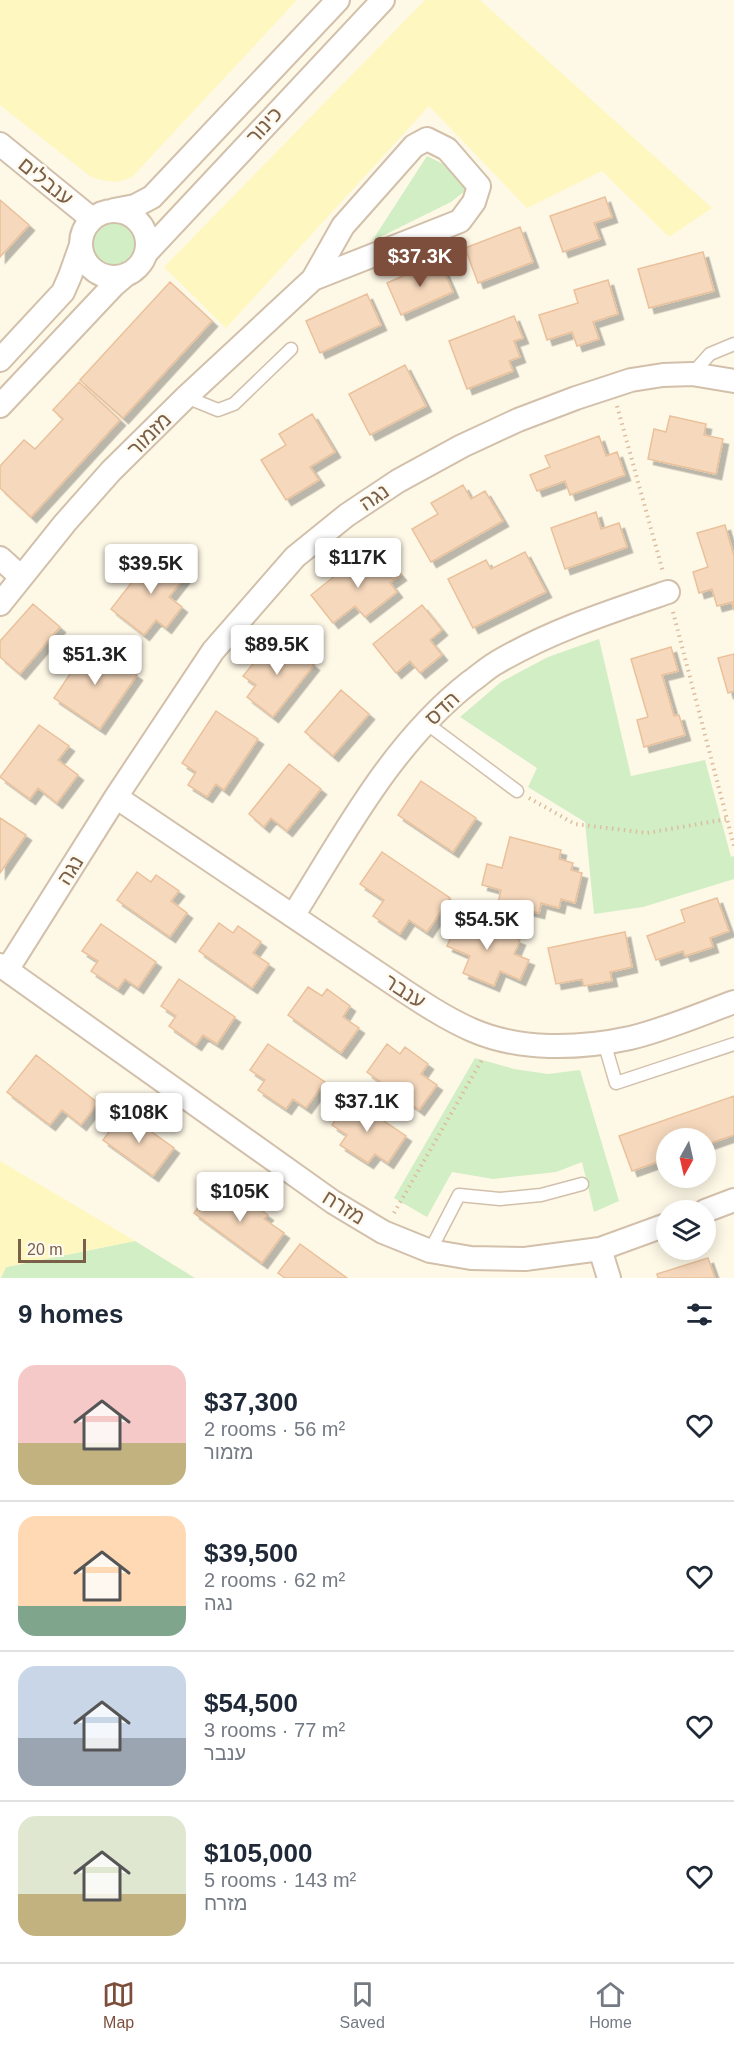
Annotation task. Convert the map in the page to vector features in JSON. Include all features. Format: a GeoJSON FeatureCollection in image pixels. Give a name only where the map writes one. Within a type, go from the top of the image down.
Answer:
{"type":"FeatureCollection","features":[{"type":"Feature","properties":{"kind":"street","name":"כינור"},"geometry":{"type":"LineString","coordinates":[[114,210],[135,206],[152,197],[338,0]]}},
{"type":"Feature","properties":{"kind":"street","name":"כינור"},"geometry":{"type":"LineString","coordinates":[[147,252],[383,0]]}},
{"type":"Feature","properties":{"kind":"street","name":"מזמור"},"geometry":{"type":"LineString","coordinates":[[0,604],[111,471],[186,397],[313,279],[343,226],[414,146],[427,139],[447,149],[479,186],[474,202],[460,220],[313,279]]}},
{"type":"Feature","properties":{"kind":"street","name":"ענבלים"},"geometry":{"type":"LineString","coordinates":[[0,144],[92,219]]}},
{"type":"Feature","properties":{"kind":"street"},"geometry":{"type":"LineString","coordinates":[[0,360],[63,292],[86,226],[92,219],[106,211],[114,210],[124,212],[140,223],[147,242],[147,252],[136,269],[113,286],[0,406]]}},
{"type":"Feature","properties":{"kind":"street"},"geometry":{"type":"LineString","coordinates":[[81,245],[88,264],[96,272],[117,277],[127,274]]}},
{"type":"Feature","properties":{"kind":"street","name":"נגה"},"geometry":{"type":"LineString","coordinates":[[2,967],[213,651],[295,558],[347,515],[398,481],[462,446],[518,420],[576,398],[631,380],[663,375],[692,374],[734,381]]}},
{"type":"Feature","properties":{"kind":"street"},"geometry":{"type":"LineString","coordinates":[[0,558],[21,577]]}},
{"type":"Feature","properties":{"kind":"street","name":"הדס"},"geometry":{"type":"LineString","coordinates":[[292,916],[371,792],[409,740],[452,697],[494,664],[557,632],[668,592]]}},
{"type":"Feature","properties":{"kind":"street","name":"ענבר"},"geometry":{"type":"LineString","coordinates":[[116,797],[439,1013],[473,1031],[513,1044],[548,1046],[604,1042],[631,1038],[734,1002]]}},
{"type":"Feature","properties":{"kind":"street","name":"מזרח"},"geometry":{"type":"LineString","coordinates":[[2,967],[333,1202],[383,1232],[430,1251],[471,1258],[525,1259],[600,1249],[656,1229]]}},
{"type":"Feature","properties":{"kind":"street"},"geometry":{"type":"LineString","coordinates":[[716,1207],[734,1200]]}},
{"type":"Feature","properties":{"kind":"street"},"geometry":{"type":"LineString","coordinates":[[600,1249],[609,1278]]}},
{"type":"Feature","properties":{"kind":"lane"},"geometry":{"type":"LineString","coordinates":[[692,374],[710,354],[734,344]]}},
{"type":"Feature","properties":{"kind":"lane"},"geometry":{"type":"LineString","coordinates":[[186,397],[218,410],[234,404],[291,349]]}},
{"type":"Feature","properties":{"kind":"lane"},"geometry":{"type":"LineString","coordinates":[[426,723],[517,791]]}},
{"type":"Feature","properties":{"kind":"lane"},"geometry":{"type":"LineString","coordinates":[[604,1042],[616,1083],[734,1044]]}},
{"type":"Feature","properties":{"kind":"lane"},"geometry":{"type":"LineString","coordinates":[[430,1251],[459,1195],[500,1199],[541,1195],[582,1184]]}},
{"type":"Feature","properties":{"kind":"path"},"geometry":{"type":"LineString","coordinates":[[517,791],[575,824],[647,833],[727,819]]}},
{"type":"Feature","properties":{"kind":"path"},"geometry":{"type":"LineString","coordinates":[[383,1232],[494,1037]]}},
{"type":"Feature","properties":{"kind":"green space"},"geometry":{"type":"Polygon","coordinates":[[[427,156],[453,169],[466,190],[451,202],[372,241],[427,156]]]}},
{"type":"Feature","properties":{"kind":"green space"},"geometry":{"type":"Polygon","coordinates":[[[113,218],[130,225],[137,242],[130,259],[113,266],[96,259],[89,242],[96,225],[113,218]]]}},
{"type":"Feature","properties":{"kind":"green space"},"geometry":{"type":"Polygon","coordinates":[[[599,639],[631,776],[705,760],[731,857],[734,856],[734,879],[643,907],[594,914],[585,822],[528,787],[537,768],[460,717],[501,682],[548,657],[599,639]]]}},
{"type":"Feature","properties":{"kind":"green space"},"geometry":{"type":"Polygon","coordinates":[[[475,1058],[514,1069],[548,1074],[580,1070],[619,1201],[594,1212],[582,1162],[556,1172],[493,1179],[452,1172],[427,1217],[394,1198],[475,1058]]]}},
{"type":"Feature","properties":{"kind":"green space"},"geometry":{"type":"Polygon","coordinates":[[[135,1241],[195,1278],[1,1278],[6,1267],[135,1241]]]}},
{"type":"Feature","properties":{"kind":"sand"},"geometry":{"type":"Polygon","coordinates":[[[0,0],[297,0],[134,175],[113,182],[91,177],[0,105],[0,0]]]}},
{"type":"Feature","properties":{"kind":"sand"},"geometry":{"type":"Polygon","coordinates":[[[425,0],[480,0],[712,208],[669,237],[602,171],[527,208],[429,106],[226,328],[164,267],[425,0]]]}},
{"type":"Feature","properties":{"kind":"sand"},"geometry":{"type":"Polygon","coordinates":[[[0,1161],[135,1241],[6,1267],[0,1278],[0,1161]]]}},
{"type":"Feature","properties":{"kind":"building"},"geometry":{"type":"Polygon","coordinates":[[[605,197],[612,217],[594,223],[600,239],[563,252],[550,216],[605,197]]]}},
{"type":"Feature","properties":{"kind":"building"},"geometry":{"type":"Polygon","coordinates":[[[0,200],[29,225],[0,257],[0,200]]]}},
{"type":"Feature","properties":{"kind":"building"},"geometry":{"type":"Polygon","coordinates":[[[520,227],[533,262],[478,283],[465,248],[520,227]]]}},
{"type":"Feature","properties":{"kind":"building"},"geometry":{"type":"Polygon","coordinates":[[[703,252],[714,291],[649,308],[638,269],[703,252]]]}},
{"type":"Feature","properties":{"kind":"building"},"geometry":{"type":"Polygon","coordinates":[[[439,260],[453,292],[401,315],[387,283],[439,260]]]}},
{"type":"Feature","properties":{"kind":"building"},"geometry":{"type":"Polygon","coordinates":[[[608,280],[618,314],[593,322],[599,339],[577,346],[572,332],[547,340],[539,315],[578,303],[574,290],[608,280]]]}},
{"type":"Feature","properties":{"kind":"building"},"geometry":{"type":"Polygon","coordinates":[[[170,282],[212,321],[123,418],[80,380],[170,282]]]}},
{"type":"Feature","properties":{"kind":"building"},"geometry":{"type":"Polygon","coordinates":[[[367,294],[381,325],[320,353],[306,321],[367,294]]]}},
{"type":"Feature","properties":{"kind":"building"},"geometry":{"type":"Polygon","coordinates":[[[514,316],[523,338],[514,341],[520,357],[509,361],[513,371],[467,389],[449,341],[514,316]]]}},
{"type":"Feature","properties":{"kind":"building"},"geometry":{"type":"Polygon","coordinates":[[[405,365],[426,406],[370,435],[349,394],[405,365]]]}},
{"type":"Feature","properties":{"kind":"building"},"geometry":{"type":"Polygon","coordinates":[[[79,382],[120,420],[31,517],[0,488],[0,466],[24,440],[35,449],[63,419],[53,410],[79,382]]]}},
{"type":"Feature","properties":{"kind":"building"},"geometry":{"type":"Polygon","coordinates":[[[312,414],[335,452],[310,467],[319,480],[286,500],[261,460],[286,445],[279,434],[312,414]]]}},
{"type":"Feature","properties":{"kind":"building"},"geometry":{"type":"Polygon","coordinates":[[[670,416],[706,424],[704,435],[723,439],[716,474],[648,459],[654,429],[666,432],[670,416]]]}},
{"type":"Feature","properties":{"kind":"building"},"geometry":{"type":"Polygon","coordinates":[[[599,436],[606,456],[617,452],[625,475],[570,495],[565,481],[537,491],[530,475],[550,467],[545,456],[599,436]]]}},
{"type":"Feature","properties":{"kind":"building"},"geometry":{"type":"Polygon","coordinates":[[[463,485],[471,499],[485,491],[503,521],[431,562],[412,529],[438,514],[431,503],[463,485]]]}},
{"type":"Feature","properties":{"kind":"building"},"geometry":{"type":"Polygon","coordinates":[[[596,512],[601,529],[619,523],[627,547],[565,569],[551,528],[596,512]]]}},
{"type":"Feature","properties":{"kind":"building"},"geometry":{"type":"Polygon","coordinates":[[[725,525],[734,556],[734,610],[732,602],[717,606],[712,589],[699,593],[693,572],[708,567],[697,533],[725,525]]]}},
{"type":"Feature","properties":{"kind":"building"},"geometry":{"type":"Polygon","coordinates":[[[156,551],[187,574],[169,597],[182,607],[166,628],[156,620],[144,635],[111,609],[156,551]]]}},
{"type":"Feature","properties":{"kind":"building"},"geometry":{"type":"Polygon","coordinates":[[[525,552],[546,592],[473,628],[448,579],[486,560],[491,569],[525,552]]]}},
{"type":"Feature","properties":{"kind":"building"},"geometry":{"type":"Polygon","coordinates":[[[383,554],[401,575],[390,583],[397,592],[365,617],[355,606],[333,623],[311,595],[356,559],[364,569],[383,554]]]}},
{"type":"Feature","properties":{"kind":"building"},"geometry":{"type":"Polygon","coordinates":[[[33,604],[60,627],[20,674],[0,657],[0,641],[33,604]]]}},
{"type":"Feature","properties":{"kind":"building"},"geometry":{"type":"Polygon","coordinates":[[[422,605],[442,630],[430,640],[442,655],[420,673],[410,661],[396,673],[373,644],[422,605]]]}},
{"type":"Feature","properties":{"kind":"building"},"geometry":{"type":"Polygon","coordinates":[[[295,638],[307,647],[301,655],[314,665],[273,717],[247,697],[256,685],[243,676],[270,643],[283,653],[295,638]]]}},
{"type":"Feature","properties":{"kind":"building"},"geometry":{"type":"Polygon","coordinates":[[[90,644],[137,675],[100,729],[54,698],[90,644]]]}},
{"type":"Feature","properties":{"kind":"building"},"geometry":{"type":"Polygon","coordinates":[[[671,647],[678,671],[662,675],[674,716],[679,715],[685,735],[644,747],[637,720],[648,717],[631,659],[671,647]]]}},
{"type":"Feature","properties":{"kind":"building"},"geometry":{"type":"Polygon","coordinates":[[[734,654],[734,691],[728,693],[718,658],[734,654]]]}},
{"type":"Feature","properties":{"kind":"building"},"geometry":{"type":"Polygon","coordinates":[[[341,690],[369,714],[333,756],[305,732],[341,690]]]}},
{"type":"Feature","properties":{"kind":"building"},"geometry":{"type":"Polygon","coordinates":[[[216,711],[258,739],[224,790],[216,784],[207,797],[188,785],[196,772],[182,763],[216,711]]]}},
{"type":"Feature","properties":{"kind":"building"},"geometry":{"type":"Polygon","coordinates":[[[39,725],[69,746],[58,760],[78,775],[57,803],[38,788],[30,799],[0,777],[39,725]]]}},
{"type":"Feature","properties":{"kind":"building"},"geometry":{"type":"Polygon","coordinates":[[[289,764],[321,789],[287,831],[271,818],[264,827],[249,814],[289,764]]]}},
{"type":"Feature","properties":{"kind":"building"},"geometry":{"type":"Polygon","coordinates":[[[421,781],[476,818],[453,852],[398,815],[421,781]]]}},
{"type":"Feature","properties":{"kind":"building"},"geometry":{"type":"Polygon","coordinates":[[[0,818],[26,835],[0,873],[0,818]]]}},
{"type":"Feature","properties":{"kind":"building"},"geometry":{"type":"Polygon","coordinates":[[[510,837],[561,850],[559,859],[573,863],[571,870],[582,873],[575,903],[561,899],[559,908],[541,903],[539,913],[498,903],[501,890],[482,885],[487,864],[502,868],[510,837]]]}},
{"type":"Feature","properties":{"kind":"building"},"geometry":{"type":"Polygon","coordinates":[[[382,852],[450,898],[427,932],[409,920],[400,934],[373,916],[384,900],[360,884],[382,852]]]}},
{"type":"Feature","properties":{"kind":"building"},"geometry":{"type":"Polygon","coordinates":[[[137,872],[151,882],[156,875],[179,891],[171,901],[187,913],[170,937],[117,900],[137,872]]]}},
{"type":"Feature","properties":{"kind":"building"},"geometry":{"type":"Polygon","coordinates":[[[717,898],[729,931],[710,938],[713,947],[685,956],[683,951],[656,960],[647,936],[685,922],[681,910],[717,898]]]}},
{"type":"Feature","properties":{"kind":"building"},"geometry":{"type":"Polygon","coordinates":[[[461,915],[520,940],[514,954],[529,960],[520,980],[500,971],[494,986],[463,973],[470,956],[447,946],[461,915]]]}},
{"type":"Feature","properties":{"kind":"building"},"geometry":{"type":"Polygon","coordinates":[[[219,923],[233,933],[238,926],[261,942],[253,953],[269,964],[252,988],[199,951],[219,923]]]}},
{"type":"Feature","properties":{"kind":"building"},"geometry":{"type":"Polygon","coordinates":[[[101,924],[156,962],[138,988],[125,979],[118,989],[91,971],[98,961],[82,951],[101,924]]]}},
{"type":"Feature","properties":{"kind":"building"},"geometry":{"type":"Polygon","coordinates":[[[625,932],[632,967],[610,972],[612,981],[584,986],[582,979],[556,984],[548,948],[625,932]]]}},
{"type":"Feature","properties":{"kind":"building"},"geometry":{"type":"Polygon","coordinates":[[[179,979],[235,1017],[217,1044],[203,1035],[196,1045],[169,1026],[176,1016],[161,1006],[179,979]]]}},
{"type":"Feature","properties":{"kind":"building"},"geometry":{"type":"Polygon","coordinates":[[[308,987],[322,996],[327,989],[350,1006],[343,1017],[359,1028],[341,1053],[288,1015],[308,987]]]}},
{"type":"Feature","properties":{"kind":"building"},"geometry":{"type":"Polygon","coordinates":[[[268,1044],[325,1082],[306,1108],[293,1099],[286,1109],[258,1090],[265,1080],[250,1070],[268,1044]]]}},
{"type":"Feature","properties":{"kind":"building"},"geometry":{"type":"Polygon","coordinates":[[[387,1044],[400,1054],[405,1047],[428,1064],[421,1074],[437,1085],[419,1110],[367,1072],[387,1044]]]}},
{"type":"Feature","properties":{"kind":"building"},"geometry":{"type":"Polygon","coordinates":[[[36,1055],[98,1103],[81,1125],[62,1110],[50,1125],[7,1092],[36,1055]]]}},
{"type":"Feature","properties":{"kind":"building"},"geometry":{"type":"Polygon","coordinates":[[[734,1096],[734,1135],[716,1141],[716,1128],[656,1128],[656,1163],[632,1171],[619,1136],[734,1096]]]}},
{"type":"Feature","properties":{"kind":"building"},"geometry":{"type":"Polygon","coordinates":[[[350,1098],[406,1136],[388,1163],[375,1154],[368,1163],[340,1145],[347,1135],[332,1125],[350,1098]]]}},
{"type":"Feature","properties":{"kind":"building"},"geometry":{"type":"Polygon","coordinates":[[[124,1112],[174,1148],[153,1176],[103,1140],[124,1112]]]}},
{"type":"Feature","properties":{"kind":"building"},"geometry":{"type":"Polygon","coordinates":[[[213,1187],[233,1202],[239,1194],[268,1215],[264,1219],[284,1233],[262,1263],[194,1213],[213,1187]]]}},
{"type":"Feature","properties":{"kind":"building"},"geometry":{"type":"Polygon","coordinates":[[[300,1244],[347,1278],[285,1278],[278,1273],[300,1244]]]}},
{"type":"Feature","properties":{"kind":"building"},"geometry":{"type":"Polygon","coordinates":[[[702,1260],[709,1260],[715,1278],[658,1278],[657,1274],[702,1260]]]}}]}
